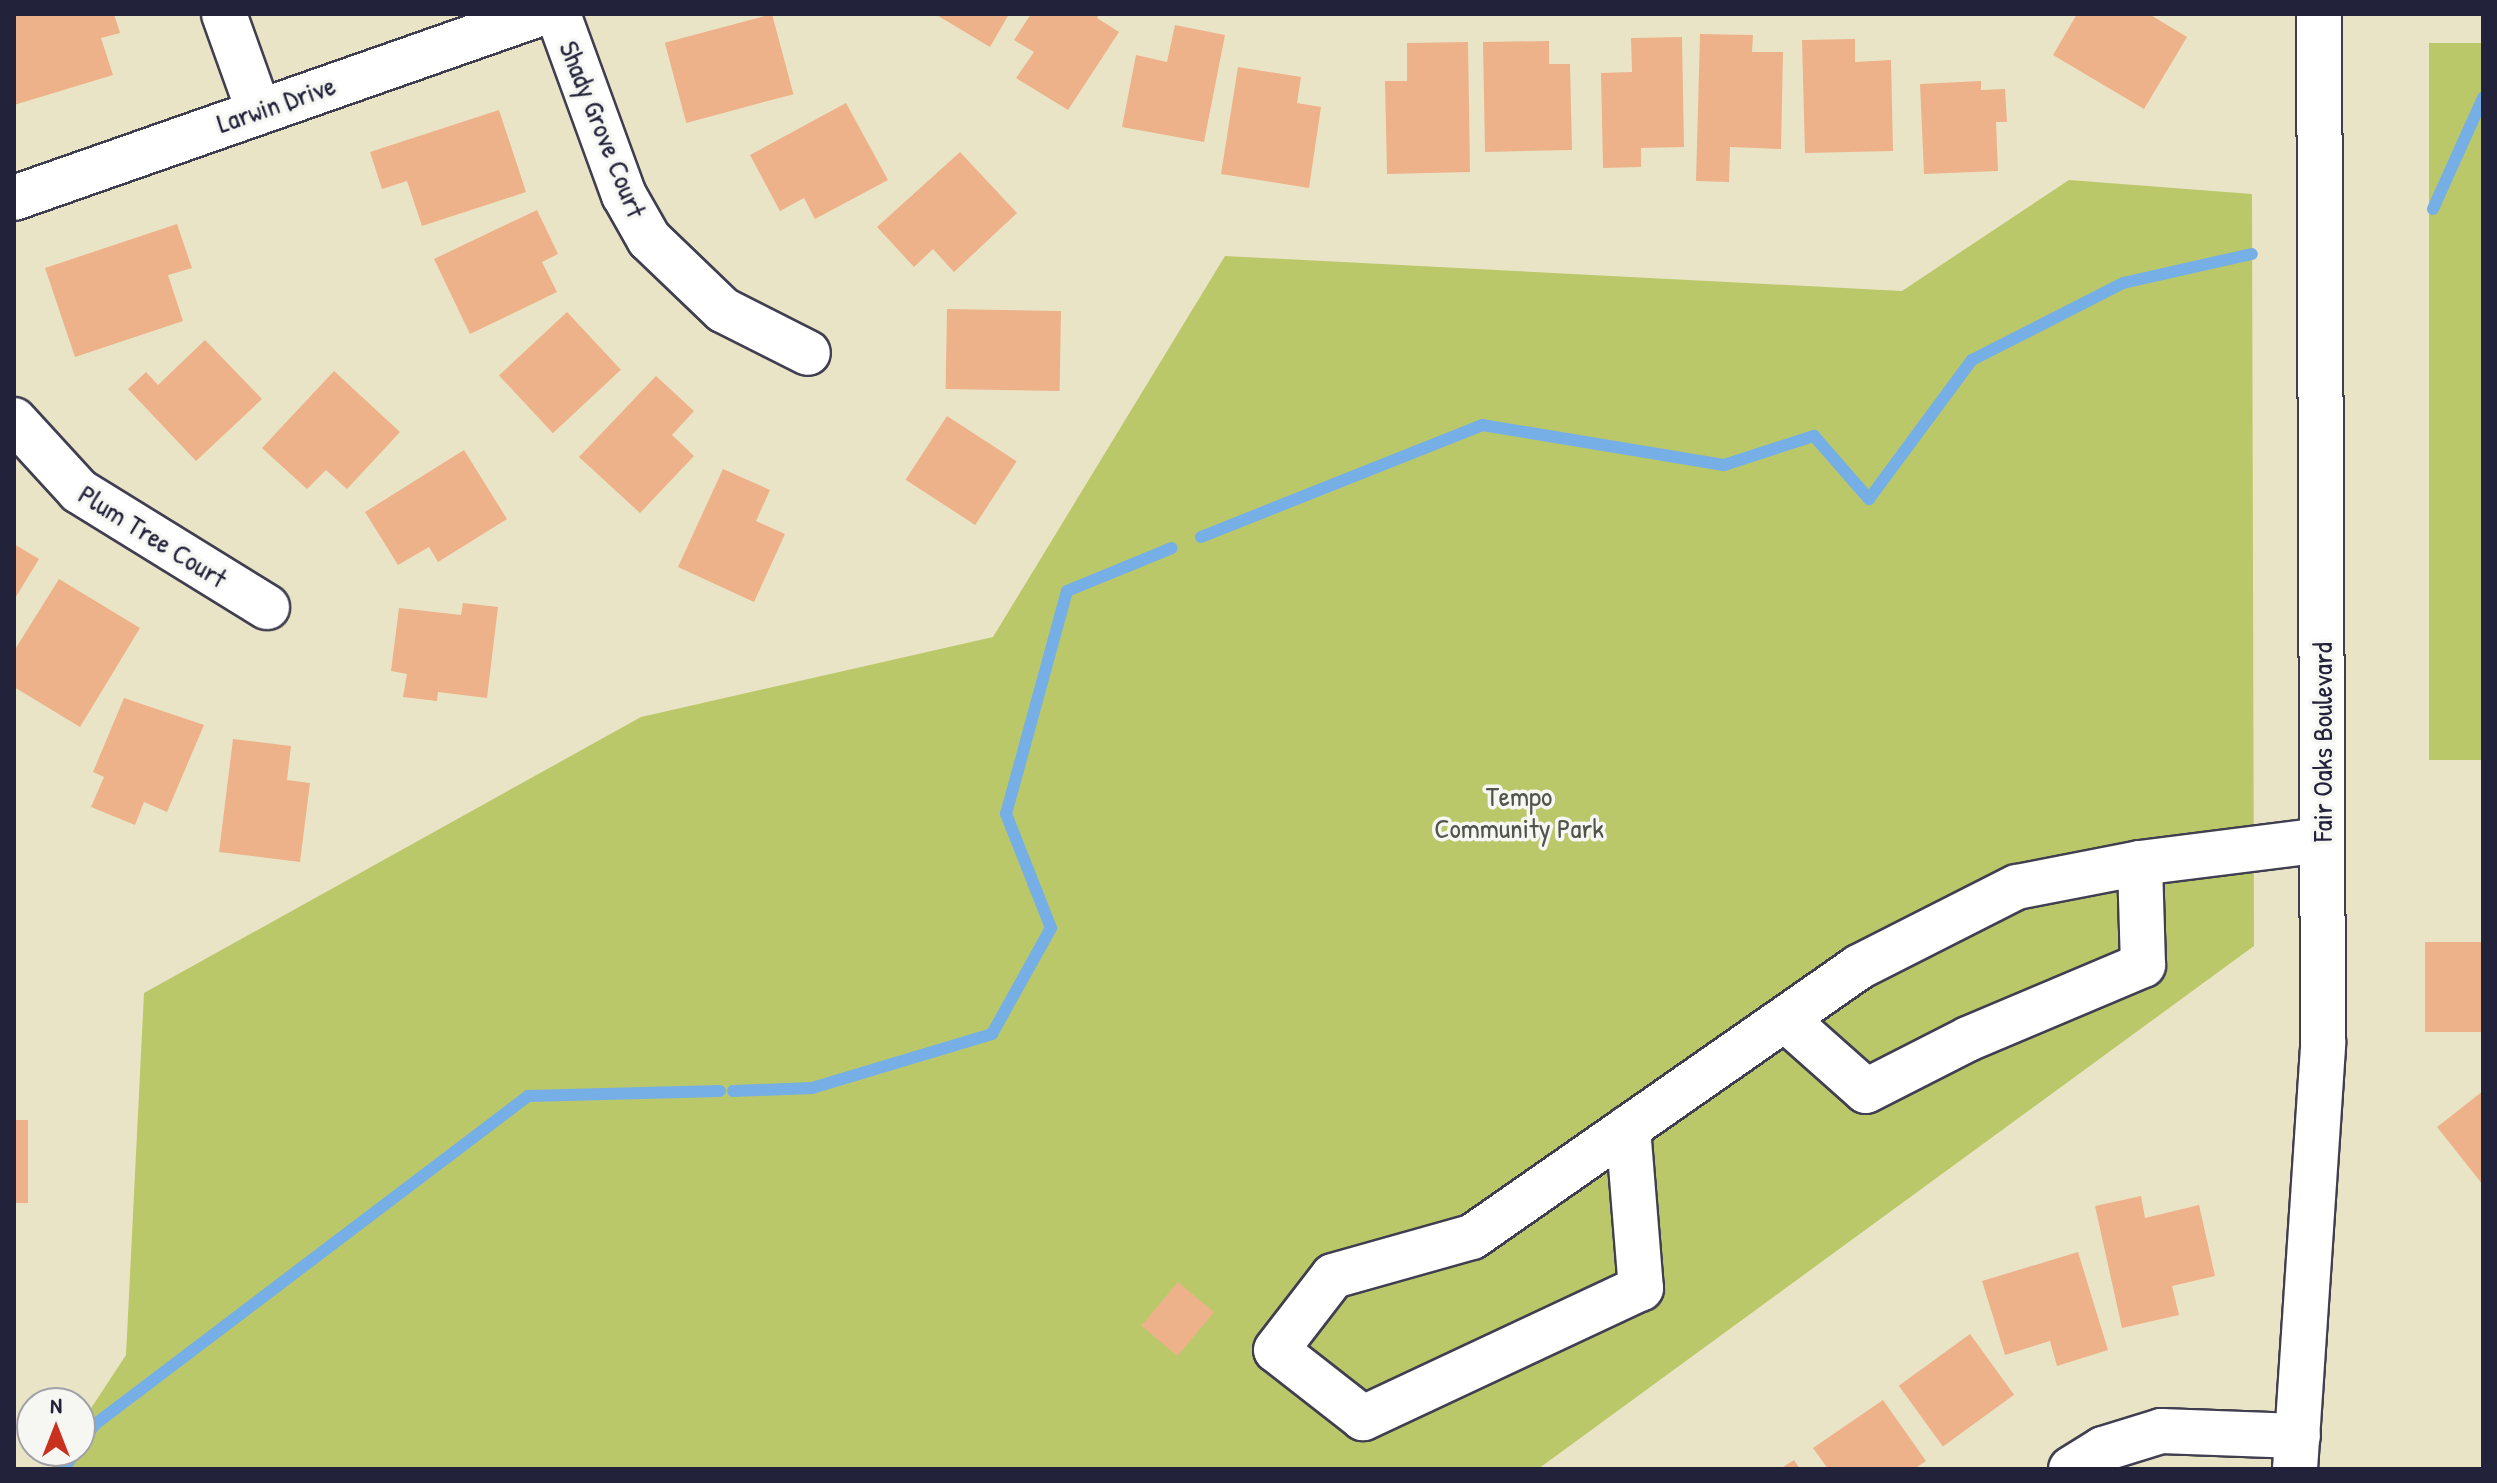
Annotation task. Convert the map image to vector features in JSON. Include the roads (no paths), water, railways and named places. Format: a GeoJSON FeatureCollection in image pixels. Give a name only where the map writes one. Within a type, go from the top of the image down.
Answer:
{"type":"FeatureCollection","features":[{"type":"Feature","properties":{"kind":"street"},"geometry":{"type":"LineString","coordinates":[[224,14],[258,109]]}},
{"type":"Feature","properties":{"kind":"street","name":"Larwin Drive"},"geometry":{"type":"LineString","coordinates":[[14,198],[258,109],[539,14]]}},
{"type":"Feature","properties":{"kind":"street","name":"Shady Grove Court"},"geometry":{"type":"LineString","coordinates":[[558,14],[624,195],[649,239],[723,310],[808,353]]}},
{"type":"Feature","properties":{"kind":"street","name":"Fair Oaks Boulevard"},"geometry":{"type":"LineString","coordinates":[[2296,1452],[2323,1043],[2319,14]]}},
{"type":"Feature","properties":{"kind":"street","name":"Plum Tree Court"},"geometry":{"type":"LineString","coordinates":[[14,420],[79,491],[267,607]]}},
{"type":"Feature","properties":{"kind":"street"},"geometry":{"type":"LineString","coordinates":[[1628,1128],[1641,1288],[1363,1418],[1276,1350],[1333,1276],[1472,1237],[1628,1128],[1785,1019],[1859,967],[2017,887],[2140,863],[2322,840]]}},
{"type":"Feature","properties":{"kind":"street"},"geometry":{"type":"LineString","coordinates":[[1785,1019],[1866,1091],[1968,1039],[2143,965],[2140,863]]}},
{"type":"Feature","properties":{"kind":"street"},"geometry":{"type":"LineString","coordinates":[[2071,1469],[2103,1449],[2161,1431],[2296,1452]]}},
{"type":"Feature","properties":{"kind":"waterway"},"geometry":{"type":"LineString","coordinates":[[2433,209],[2483,98]]}},
{"type":"Feature","properties":{"kind":"waterway"},"geometry":{"type":"LineString","coordinates":[[1201,537],[1482,425],[1724,465],[1814,436],[1869,499],[1972,360],[2123,283],[2252,254]]}},
{"type":"Feature","properties":{"kind":"waterway"},"geometry":{"type":"LineString","coordinates":[[733,1091],[812,1088],[992,1034],[1051,928],[1006,814],[1067,591],[1172,548]]}},
{"type":"Feature","properties":{"kind":"waterway"},"geometry":{"type":"LineString","coordinates":[[96,1423],[528,1096],[720,1091]]}},
{"type":"Feature","properties":{"kind":"park label","name":"Tempo Community Park"},"geometry":{"type":"Point","coordinates":[1519,812]}}]}
